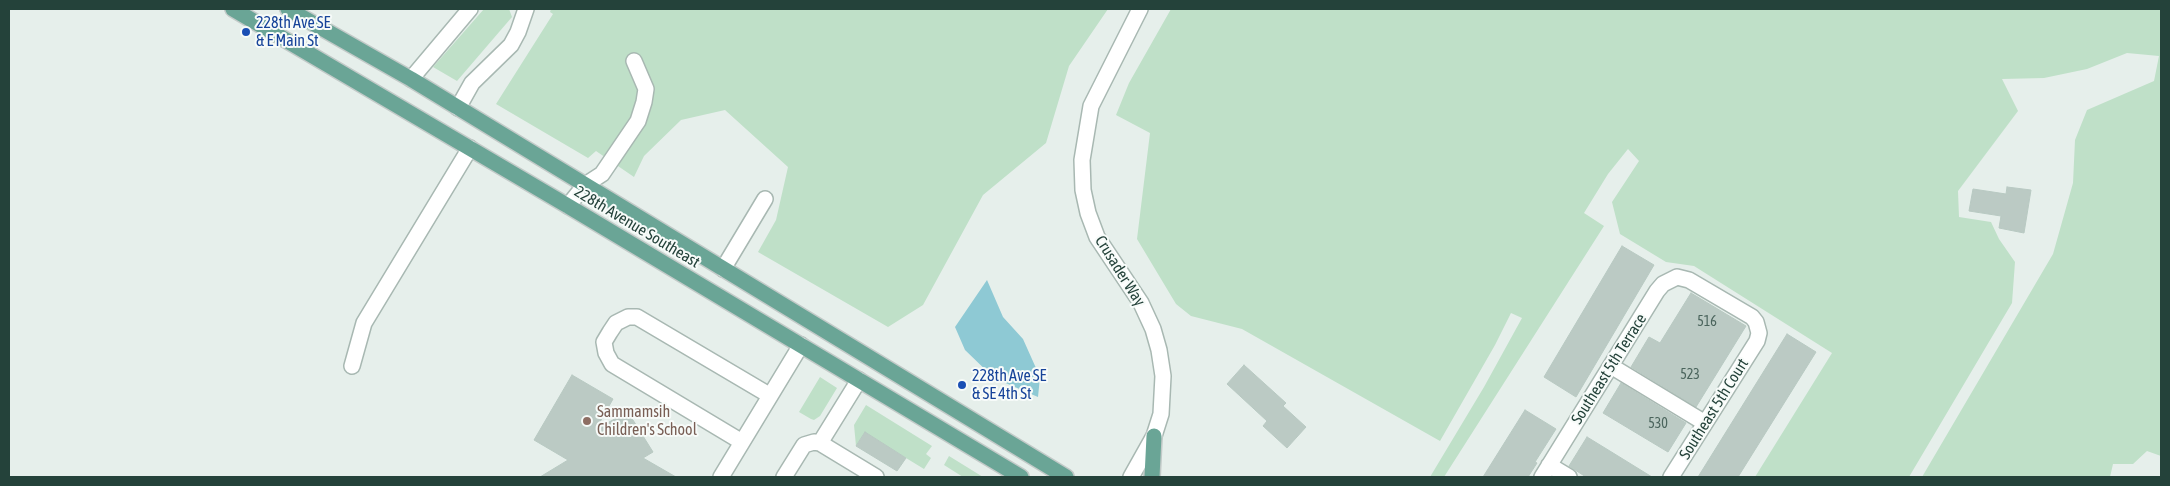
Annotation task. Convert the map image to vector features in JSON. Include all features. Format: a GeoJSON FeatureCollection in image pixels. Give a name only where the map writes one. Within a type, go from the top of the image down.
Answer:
{"type":"FeatureCollection","features":[{"type":"Feature","properties":{"kind":"main road","name":"228th Avenue Southeast"},"geometry":{"type":"LineString","coordinates":[[234,9],[1021,477]]}},
{"type":"Feature","properties":{"kind":"main road","name":"228th Avenue Southeast"},"geometry":{"type":"LineString","coordinates":[[288,9],[411,79],[1066,477]]}},
{"type":"Feature","properties":{"kind":"main road"},"geometry":{"type":"LineString","coordinates":[[1152,477],[1154,436]]}},
{"type":"Feature","properties":{"kind":"street"},"geometry":{"type":"LineString","coordinates":[[411,79],[470,9]]}},
{"type":"Feature","properties":{"kind":"street"},"geometry":{"type":"LineString","coordinates":[[458,108],[472,84],[511,45],[526,9]]}},
{"type":"Feature","properties":{"kind":"street","name":"Crusader Way"},"geometry":{"type":"LineString","coordinates":[[1131,477],[1154,436],[1160,414],[1163,376],[1155,336],[1141,303],[1097,237],[1088,213],[1083,190],[1082,160],[1091,106],[1140,9]]}},
{"type":"Feature","properties":{"kind":"street"},"geometry":{"type":"LineString","coordinates":[[568,206],[585,185],[602,174],[638,121],[646,89],[634,61]]}},
{"type":"Feature","properties":{"kind":"street"},"geometry":{"type":"LineString","coordinates":[[352,366],[364,323],[470,148]]}},
{"type":"Feature","properties":{"kind":"street"},"geometry":{"type":"LineString","coordinates":[[723,269],[765,199]]}},
{"type":"Feature","properties":{"kind":"street","name":"Southeast 5th Terrace"},"geometry":{"type":"LineString","coordinates":[[1545,471],[1663,284],[1677,277],[1689,280]]}},
{"type":"Feature","properties":{"kind":"street","name":"Southeast 5th Court"},"geometry":{"type":"LineString","coordinates":[[1671,477],[1757,341],[1759,333],[1756,322],[1689,280]]}},
{"type":"Feature","properties":{"kind":"street"},"geometry":{"type":"LineString","coordinates":[[742,442],[612,364],[606,353],[604,342],[616,323],[628,317],[637,317],[769,395]]}},
{"type":"Feature","properties":{"kind":"street"},"geometry":{"type":"LineString","coordinates":[[721,477],[801,345]]}},
{"type":"Feature","properties":{"kind":"street"},"geometry":{"type":"LineString","coordinates":[[1611,366],[1705,423]]}},
{"type":"Feature","properties":{"kind":"street"},"geometry":{"type":"LineString","coordinates":[[820,443],[859,380]]}},
{"type":"Feature","properties":{"kind":"street"},"geometry":{"type":"LineString","coordinates":[[784,477],[804,445],[809,442],[820,443],[876,477]]}},
{"type":"Feature","properties":{"kind":"street"},"geometry":{"type":"LineString","coordinates":[[1545,471],[1568,477]]}},
{"type":"Feature","properties":{"kind":"green space"},"geometry":{"type":"Polygon","coordinates":[[[484,9],[509,9],[512,17],[457,81],[433,67],[484,9]]]}},
{"type":"Feature","properties":{"kind":"green space"},"geometry":{"type":"Polygon","coordinates":[[[551,9],[1108,9],[1069,66],[1046,143],[983,195],[923,305],[888,327],[758,252],[776,220],[788,167],[725,110],[681,120],[644,156],[634,177],[596,151],[588,158],[496,104],[553,14],[550,12],[551,9]]]}},
{"type":"Feature","properties":{"kind":"green space"},"geometry":{"type":"Polygon","coordinates":[[[1171,9],[2161,9],[2161,456],[2147,451],[2133,464],[2113,464],[2110,477],[1922,477],[2053,254],[2073,183],[2075,140],[2087,110],[2154,81],[2159,56],[2127,53],[2087,69],[2044,78],[2002,79],[2018,111],[1958,191],[1959,217],[1991,222],[1999,239],[2015,262],[2012,303],[1909,477],[1755,477],[1832,353],[1694,266],[1666,262],[1620,234],[1612,202],[1639,161],[1628,149],[1608,174],[1584,213],[1604,226],[1444,477],[1430,477],[1484,387],[1522,318],[1511,313],[1495,345],[1440,441],[1242,329],[1191,316],[1176,304],[1137,239],[1150,133],[1116,115],[1129,83],[1171,9]]]}},
{"type":"Feature","properties":{"kind":"green space"},"geometry":{"type":"Polygon","coordinates":[[[820,377],[837,388],[820,416],[814,420],[799,412],[820,377]]]}},
{"type":"Feature","properties":{"kind":"green space"},"geometry":{"type":"Polygon","coordinates":[[[866,405],[932,446],[926,454],[931,458],[924,469],[865,433],[856,446],[854,425],[866,405]]]}},
{"type":"Feature","properties":{"kind":"green space"},"geometry":{"type":"Polygon","coordinates":[[[949,456],[983,477],[963,477],[944,465],[949,456]]]}},
{"type":"Feature","properties":{"kind":"water"},"geometry":{"type":"Polygon","coordinates":[[[987,280],[1003,317],[1023,339],[1040,377],[1038,397],[994,378],[965,350],[955,327],[987,280]]]}},
{"type":"Feature","properties":{"kind":"building"},"geometry":{"type":"Polygon","coordinates":[[[2007,187],[2031,190],[2024,233],[1999,228],[2001,216],[1969,211],[1973,189],[2006,194],[2007,187]]]}},
{"type":"Feature","properties":{"kind":"building"},"geometry":{"type":"Polygon","coordinates":[[[1622,246],[1654,265],[1576,397],[1544,377],[1622,246]]]}},
{"type":"Feature","properties":{"kind":"building"},"geometry":{"type":"Polygon","coordinates":[[[1691,293],[1746,326],[1696,407],[1631,367],[1649,337],[1660,343],[1691,293]]]}},
{"type":"Feature","properties":{"kind":"building"},"geometry":{"type":"Polygon","coordinates":[[[1787,334],[1816,352],[1738,477],[1698,477],[1787,334]]]}},
{"type":"Feature","properties":{"kind":"building"},"geometry":{"type":"Polygon","coordinates":[[[1244,365],[1286,403],[1283,406],[1306,427],[1287,448],[1263,426],[1267,421],[1227,384],[1244,365]]]}},
{"type":"Feature","properties":{"kind":"building","name":"Sammamsih Children's School"},"geometry":{"type":"Polygon","coordinates":[[[572,375],[613,399],[596,429],[624,414],[633,420],[653,452],[643,458],[676,477],[540,477],[568,460],[534,440],[572,375]]]}},
{"type":"Feature","properties":{"kind":"building"},"geometry":{"type":"Polygon","coordinates":[[[1621,383],[1686,423],[1668,452],[1603,413],[1621,383]]]}},
{"type":"Feature","properties":{"kind":"building"},"geometry":{"type":"Polygon","coordinates":[[[1525,410],[1556,429],[1535,462],[1537,463],[1528,477],[1483,477],[1525,410]]]}},
{"type":"Feature","properties":{"kind":"building"},"geometry":{"type":"Polygon","coordinates":[[[865,432],[906,458],[897,471],[856,446],[865,432]]]}},
{"type":"Feature","properties":{"kind":"building"},"geometry":{"type":"Polygon","coordinates":[[[1587,437],[1652,477],[1586,477],[1569,466],[1587,437]]]}},
{"type":"Feature","properties":{"kind":"place","name":"228th Ave SE & E Main St"},"geometry":{"type":"Point","coordinates":[246,32]}},
{"type":"Feature","properties":{"kind":"place","name":"228th Ave SE & SE 4th St"},"geometry":{"type":"Point","coordinates":[962,385]}},
{"type":"Feature","properties":{"kind":"place","name":"Sammamsih Children's School"},"geometry":{"type":"Point","coordinates":[587,421]}}]}
